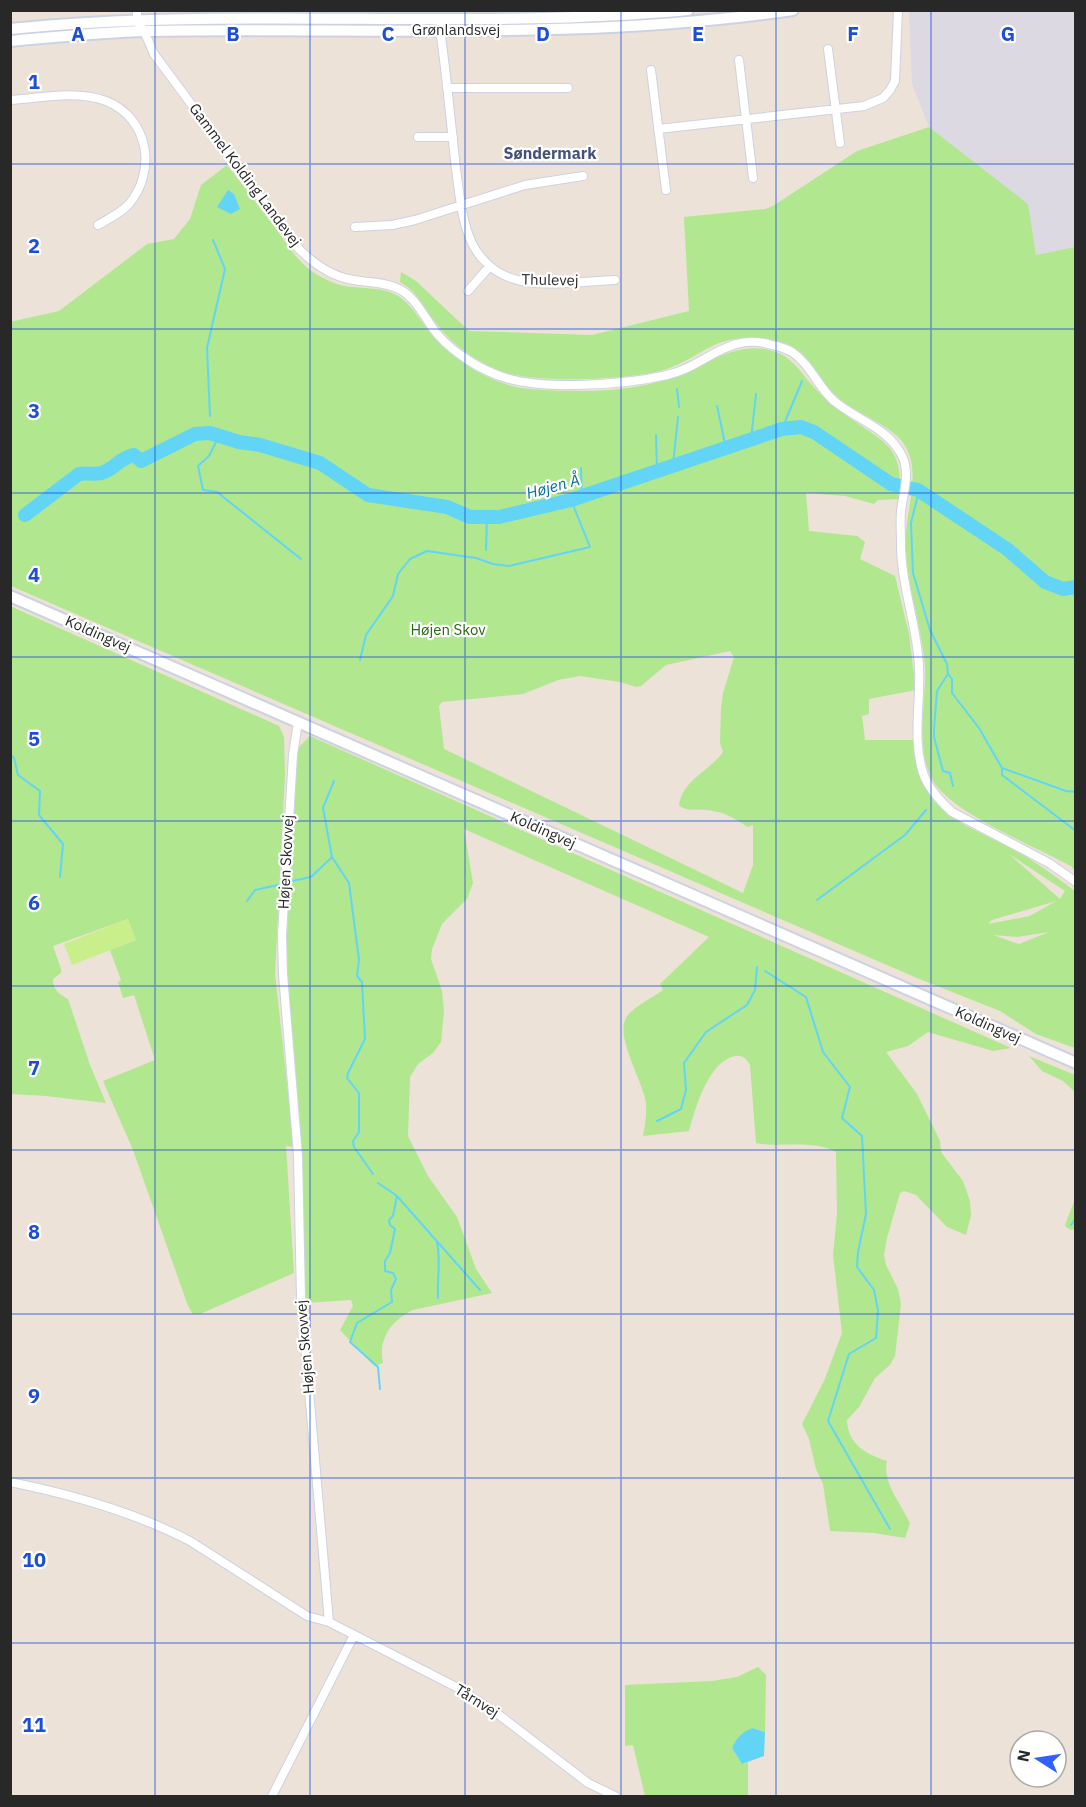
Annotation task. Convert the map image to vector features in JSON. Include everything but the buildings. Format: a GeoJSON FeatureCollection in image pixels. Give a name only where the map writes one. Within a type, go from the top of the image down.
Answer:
{"type":"FeatureCollection","features":[{"type":"Feature","properties":{"kind":"street","name":"Grønlandsvej"},"geometry":{"type":"LineString","coordinates":[[10,29],[137,16],[441,19],[581,17],[688,10]]}},
{"type":"Feature","properties":{"kind":"street","name":"Grønlandsvej"},"geometry":{"type":"LineString","coordinates":[[10,41],[144,31],[377,19],[441,31],[585,29],[668,24],[793,10]]}},
{"type":"Feature","properties":{"kind":"street"},"geometry":{"type":"LineString","coordinates":[[658,129],[836,110],[874,103],[883,98],[895,81],[898,10]]}},
{"type":"Feature","properties":{"kind":"street","name":"Gammel Kolding Landevej"},"geometry":{"type":"LineString","coordinates":[[137,16],[154,54],[299,249],[325,271],[340,277],[400,289],[410,296],[439,336],[454,350],[484,369],[522,382],[582,384],[630,380],[668,375],[685,369],[733,344],[765,343],[793,353],[833,400],[879,429],[890,439],[905,464],[901,550],[904,582],[917,639],[918,744],[924,776],[940,800],[952,812],[1049,863],[1076,882]]}},
{"type":"Feature","properties":{"kind":"street","name":"Thulevej"},"geometry":{"type":"LineString","coordinates":[[441,19],[461,206],[469,237],[478,254],[504,275],[527,282],[615,280]]}},
{"type":"Feature","properties":{"kind":"street"},"geometry":{"type":"LineString","coordinates":[[828,49],[840,143]]}},
{"type":"Feature","properties":{"kind":"street"},"geometry":{"type":"LineString","coordinates":[[739,60],[753,178]]}},
{"type":"Feature","properties":{"kind":"street"},"geometry":{"type":"LineString","coordinates":[[651,70],[666,190]]}},
{"type":"Feature","properties":{"kind":"street"},"geometry":{"type":"LineString","coordinates":[[447,88],[568,88]]}},
{"type":"Feature","properties":{"kind":"street"},"geometry":{"type":"LineString","coordinates":[[10,100],[64,95],[93,98],[121,109],[134,122],[146,153],[146,168],[140,189],[127,206],[98,225]]}},
{"type":"Feature","properties":{"kind":"street"},"geometry":{"type":"LineString","coordinates":[[418,137],[453,137]]}},
{"type":"Feature","properties":{"kind":"street"},"geometry":{"type":"LineString","coordinates":[[355,227],[430,217],[525,185],[583,176]]}},
{"type":"Feature","properties":{"kind":"street"},"geometry":{"type":"LineString","coordinates":[[468,291],[490,266]]}},
{"type":"Feature","properties":{"kind":"street","name":"Koldingvej"},"geometry":{"type":"LineString","coordinates":[[10,596],[1076,1063]]}},
{"type":"Feature","properties":{"kind":"street","name":"Højen Skovvej"},"geometry":{"type":"LineString","coordinates":[[298,722],[292,766],[282,936],[283,974],[298,1156],[301,1298],[329,1622]]}},
{"type":"Feature","properties":{"kind":"street"},"geometry":{"type":"LineString","coordinates":[[10,1482],[58,1491],[171,1531],[307,1616],[329,1622]]}},
{"type":"Feature","properties":{"kind":"street","name":"Tårnvej"},"geometry":{"type":"LineString","coordinates":[[329,1622],[458,1688],[505,1719],[588,1782],[615,1797]]}},
{"type":"Feature","properties":{"kind":"street"},"geometry":{"type":"LineString","coordinates":[[272,1797],[354,1635]]}},
{"type":"Feature","properties":{"kind":"shaded area"},"geometry":{"type":"Polygon","coordinates":[[[909,11],[1075,11],[1075,247],[1036,255],[1027,204],[929,127],[912,84],[909,11]]]}},
{"type":"Feature","properties":{"kind":"green space"},"geometry":{"type":"Polygon","coordinates":[[[929,127],[1028,204],[1036,255],[1075,247],[1075,871],[1071,866],[978,819],[946,796],[935,784],[928,771],[923,742],[925,665],[906,551],[912,470],[905,446],[897,436],[840,399],[806,357],[784,343],[760,338],[727,341],[660,371],[626,377],[561,379],[522,376],[487,365],[458,346],[443,331],[416,295],[400,282],[401,272],[416,281],[469,331],[592,335],[689,311],[684,217],[765,209],[857,151],[929,127]]]}},
{"type":"Feature","properties":{"kind":"green space","name":"Højen Skov"},"geometry":{"type":"Polygon","coordinates":[[[227,165],[305,266],[319,276],[340,285],[380,289],[395,294],[417,314],[430,333],[448,351],[467,366],[500,382],[520,388],[558,391],[632,387],[661,381],[732,352],[761,349],[776,352],[787,358],[828,401],[881,439],[894,455],[898,466],[900,499],[878,500],[874,504],[845,496],[806,493],[809,531],[857,536],[865,542],[860,559],[895,576],[909,634],[916,690],[869,699],[869,714],[862,716],[865,739],[861,738],[866,740],[915,740],[918,764],[924,784],[933,799],[945,812],[959,822],[1015,850],[1075,891],[1075,1048],[1036,1034],[1000,1011],[917,978],[11,586],[10,322],[59,311],[147,244],[174,239],[190,219],[201,185],[227,165]],[[730,651],[666,665],[641,686],[636,687],[620,682],[580,676],[558,680],[523,694],[442,702],[439,706],[444,749],[743,893],[753,865],[753,825],[748,827],[720,813],[689,809],[679,805],[686,788],[723,752],[720,743],[721,709],[723,693],[734,657],[730,651]],[[1009,854],[1060,899],[1065,891],[1009,854]],[[1056,901],[992,920],[988,924],[1030,916],[1056,901]],[[1049,932],[1017,937],[993,935],[1019,944],[1049,932]]]}},
{"type":"Feature","properties":{"kind":"green space"},"geometry":{"type":"Polygon","coordinates":[[[10,606],[279,726],[284,737],[285,775],[275,974],[294,1147],[286,1146],[294,1273],[200,1314],[193,1314],[188,1306],[133,1150],[103,1081],[155,1060],[134,995],[123,998],[118,982],[121,980],[110,950],[136,940],[128,919],[53,946],[61,969],[61,973],[53,979],[55,989],[68,999],[90,1065],[106,1103],[11,1094],[10,606]]]}},
{"type":"Feature","properties":{"kind":"green space"},"geometry":{"type":"Polygon","coordinates":[[[310,736],[1011,1048],[993,1051],[928,1032],[908,1046],[886,1052],[917,1094],[940,1141],[941,1152],[963,1181],[970,1201],[971,1215],[966,1235],[947,1227],[916,1195],[904,1191],[900,1193],[884,1255],[886,1265],[898,1289],[901,1304],[895,1356],[890,1365],[875,1378],[859,1407],[847,1420],[848,1429],[855,1442],[865,1452],[887,1461],[887,1477],[910,1523],[905,1538],[874,1533],[830,1531],[823,1484],[802,1424],[824,1381],[842,1333],[833,1255],[837,1214],[836,1152],[817,1146],[756,1143],[750,1065],[740,1056],[726,1060],[711,1076],[699,1098],[689,1131],[643,1136],[646,1103],[624,1036],[626,1018],[663,990],[660,984],[709,937],[464,829],[473,883],[467,899],[442,924],[432,949],[431,959],[442,991],[444,1011],[441,1042],[433,1053],[418,1064],[410,1077],[408,1136],[428,1176],[457,1217],[476,1269],[492,1293],[413,1310],[405,1314],[398,1319],[384,1338],[383,1363],[374,1366],[340,1330],[353,1306],[351,1300],[305,1303],[302,1146],[287,970],[287,932],[298,748],[310,736]]]}},
{"type":"Feature","properties":{"kind":"green space"},"geometry":{"type":"Polygon","coordinates":[[[128,919],[136,940],[72,965],[64,944],[128,919]]]}},
{"type":"Feature","properties":{"kind":"green space"},"geometry":{"type":"Polygon","coordinates":[[[1029,1056],[1075,1075],[1075,1092],[1063,1081],[1042,1071],[1029,1056]]]}},
{"type":"Feature","properties":{"kind":"green space"},"geometry":{"type":"Polygon","coordinates":[[[1075,1199],[1075,1229],[1071,1230],[1065,1225],[1075,1199]]]}},
{"type":"Feature","properties":{"kind":"green space"},"geometry":{"type":"Polygon","coordinates":[[[758,1667],[766,1675],[765,1732],[753,1728],[732,1748],[742,1764],[748,1762],[748,1796],[645,1796],[633,1745],[625,1746],[625,1685],[712,1681],[737,1677],[758,1667]]]}},
{"type":"Feature","properties":{"kind":"water"},"geometry":{"type":"Polygon","coordinates":[[[228,190],[234,194],[240,209],[231,214],[217,207],[228,190]]]}},
{"type":"Feature","properties":{"kind":"water"},"geometry":{"type":"Polygon","coordinates":[[[753,1728],[765,1732],[764,1756],[742,1764],[732,1748],[740,1735],[753,1728]]]}},
{"type":"Feature","properties":{"kind":"waterway"},"geometry":{"type":"LineString","coordinates":[[210,416],[207,348],[225,269],[213,240]]}},
{"type":"Feature","properties":{"kind":"waterway"},"geometry":{"type":"LineString","coordinates":[[782,429],[802,381]]}},
{"type":"Feature","properties":{"kind":"waterway"},"geometry":{"type":"LineString","coordinates":[[677,389],[679,407]]}},
{"type":"Feature","properties":{"kind":"waterway"},"geometry":{"type":"LineString","coordinates":[[751,439],[756,394]]}},
{"type":"Feature","properties":{"kind":"waterway"},"geometry":{"type":"LineString","coordinates":[[717,406],[726,448]]}},
{"type":"Feature","properties":{"kind":"waterway"},"geometry":{"type":"LineString","coordinates":[[673,465],[678,417]]}},
{"type":"Feature","properties":{"kind":"waterway","name":"Højen Å"},"geometry":{"type":"LineString","coordinates":[[25,515],[79,474],[101,473],[134,455],[141,461],[195,434],[210,433],[320,463],[368,495],[447,507],[470,517],[499,517],[571,500],[782,429],[801,427],[814,432],[891,484],[918,490],[1007,549],[1045,582],[1063,589],[1076,587]]}},
{"type":"Feature","properties":{"kind":"waterway","name":"Højen Å"},"geometry":{"type":"LineString","coordinates":[[210,428],[210,433]]}},
{"type":"Feature","properties":{"kind":"waterway"},"geometry":{"type":"LineString","coordinates":[[656,435],[657,471]]}},
{"type":"Feature","properties":{"kind":"waterway"},"geometry":{"type":"LineString","coordinates":[[219,436],[209,456],[198,466],[203,490],[217,492],[301,559]]}},
{"type":"Feature","properties":{"kind":"waterway"},"geometry":{"type":"LineString","coordinates":[[581,468],[582,496]]}},
{"type":"Feature","properties":{"kind":"waterway"},"geometry":{"type":"LineString","coordinates":[[919,491],[911,523],[913,573],[930,630],[947,664],[948,674],[937,691],[934,737],[943,771],[950,773],[953,786]]}},
{"type":"Feature","properties":{"kind":"waterway"},"geometry":{"type":"LineString","coordinates":[[360,660],[366,635],[393,596],[398,574],[410,559],[427,551],[476,558],[493,564],[509,566],[590,547],[571,500]]}},
{"type":"Feature","properties":{"kind":"waterway"},"geometry":{"type":"LineString","coordinates":[[486,550],[487,517]]}},
{"type":"Feature","properties":{"kind":"waterway"},"geometry":{"type":"LineString","coordinates":[[948,674],[952,679],[952,693],[979,728],[1002,768],[1002,775],[1076,831]]}},
{"type":"Feature","properties":{"kind":"waterway"},"geometry":{"type":"LineString","coordinates":[[10,754],[14,758],[18,775],[40,791],[39,815],[63,844],[60,877]]}},
{"type":"Feature","properties":{"kind":"waterway"},"geometry":{"type":"LineString","coordinates":[[1002,768],[1066,791],[1076,792]]}},
{"type":"Feature","properties":{"kind":"waterway"},"geometry":{"type":"LineString","coordinates":[[334,781],[323,808],[332,857],[349,883],[359,960],[357,976],[362,982],[365,1039],[347,1078],[359,1093],[359,1132],[353,1141],[354,1147],[373,1174]]}},
{"type":"Feature","properties":{"kind":"waterway"},"geometry":{"type":"LineString","coordinates":[[817,900],[905,835],[926,810]]}},
{"type":"Feature","properties":{"kind":"waterway"},"geometry":{"type":"LineString","coordinates":[[292,881],[311,877],[332,857]]}},
{"type":"Feature","properties":{"kind":"waterway"},"geometry":{"type":"LineString","coordinates":[[247,901],[255,890],[278,885]]}},
{"type":"Feature","properties":{"kind":"waterway"},"geometry":{"type":"LineString","coordinates":[[657,1121],[681,1109],[686,1090],[684,1063],[706,1032],[747,1005],[755,990],[757,967]]}},
{"type":"Feature","properties":{"kind":"waterway"},"geometry":{"type":"LineString","coordinates":[[765,971],[806,997],[823,1052],[850,1087],[842,1118],[862,1136],[866,1214],[857,1267],[874,1290],[878,1310],[876,1338],[849,1354],[828,1421],[890,1529]]}},
{"type":"Feature","properties":{"kind":"waterway"},"geometry":{"type":"LineString","coordinates":[[378,1183],[397,1196],[480,1290]]}},
{"type":"Feature","properties":{"kind":"waterway"},"geometry":{"type":"LineString","coordinates":[[380,1389],[378,1367],[350,1342],[357,1323],[392,1302],[391,1290],[396,1279],[393,1273],[385,1271],[385,1261],[390,1253],[395,1229],[390,1225],[389,1220],[393,1216],[397,1196]]}},
{"type":"Feature","properties":{"kind":"waterway"},"geometry":{"type":"LineString","coordinates":[[1071,1225],[1076,1218]]}},
{"type":"Feature","properties":{"kind":"waterway"},"geometry":{"type":"LineString","coordinates":[[437,1242],[438,1298]]}},
{"type":"Feature","properties":{"kind":"district","name":"Søndermark"},"geometry":{"type":"Point","coordinates":[550,153]}}]}
